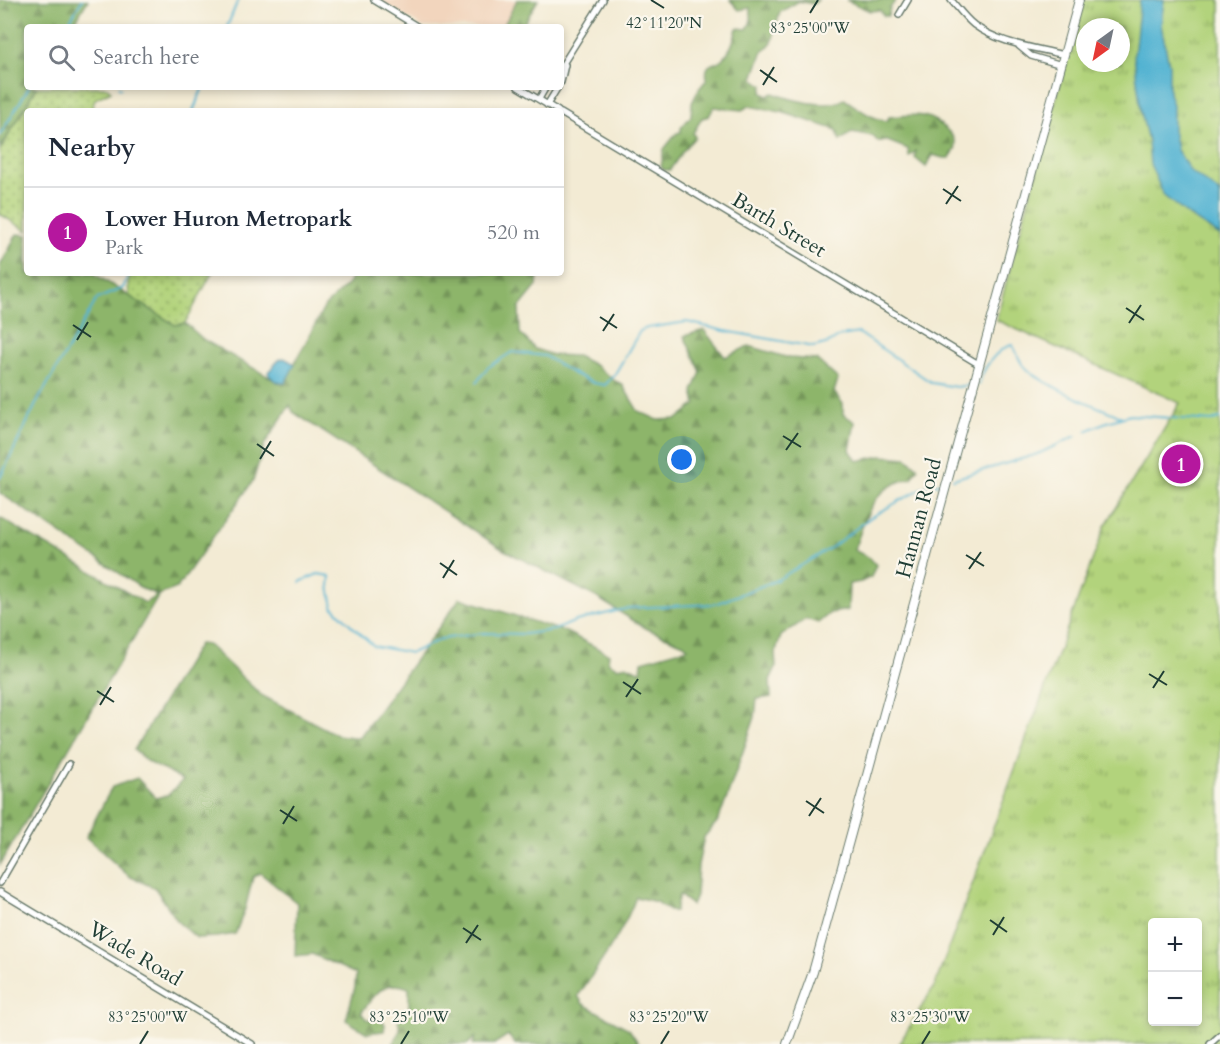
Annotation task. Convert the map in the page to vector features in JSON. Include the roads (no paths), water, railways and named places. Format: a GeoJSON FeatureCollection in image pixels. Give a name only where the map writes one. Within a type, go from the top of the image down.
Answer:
{"type":"FeatureCollection","features":[{"type":"Feature","properties":{"kind":"street"},"geometry":{"type":"LineString","coordinates":[[374,0],[413,24]]}},
{"type":"Feature","properties":{"kind":"street"},"geometry":{"type":"LineString","coordinates":[[564,63],[603,0]]}},
{"type":"Feature","properties":{"kind":"street"},"geometry":{"type":"LineString","coordinates":[[899,15],[908,0]]}},
{"type":"Feature","properties":{"kind":"street"},"geometry":{"type":"LineString","coordinates":[[951,0],[972,23],[993,36],[1018,45],[1064,55]]}},
{"type":"Feature","properties":{"kind":"street","name":"Hannan Road"},"geometry":{"type":"LineString","coordinates":[[787,1044],[813,972],[1079,0]]}},
{"type":"Feature","properties":{"kind":"street"},"geometry":{"type":"LineString","coordinates":[[1018,45],[1031,56],[1062,65]]}},
{"type":"Feature","properties":{"kind":"street","name":"Barth Street"},"geometry":{"type":"LineString","coordinates":[[523,90],[553,108]]}},
{"type":"Feature","properties":{"kind":"street"},"geometry":{"type":"LineString","coordinates":[[538,99],[544,90]]}},
{"type":"Feature","properties":{"kind":"street"},"geometry":{"type":"LineString","coordinates":[[548,105],[556,90]]}},
{"type":"Feature","properties":{"kind":"street","name":"Barth Street"},"geometry":{"type":"LineString","coordinates":[[564,115],[980,365]]}},
{"type":"Feature","properties":{"kind":"street"},"geometry":{"type":"LineString","coordinates":[[0,883],[69,764]]}},
{"type":"Feature","properties":{"kind":"street","name":"Wade Road"},"geometry":{"type":"LineString","coordinates":[[0,892],[252,1044]]}},
{"type":"Feature","properties":{"kind":"street"},"geometry":{"type":"LineString","coordinates":[[1210,1044],[1220,1035]]}},
{"type":"Feature","properties":{"kind":"water"},"geometry":{"type":"Polygon","coordinates":[[[1140,0],[1164,0],[1161,25],[1169,64],[1169,93],[1173,105],[1173,130],[1177,150],[1190,171],[1220,193],[1220,236],[1164,196],[1150,164],[1134,56],[1140,0]]]}},
{"type":"Feature","properties":{"kind":"water"},"geometry":{"type":"Polygon","coordinates":[[[284,358],[295,364],[285,383],[275,380],[268,372],[284,358]]]}},
{"type":"Feature","properties":{"kind":"waterway"},"geometry":{"type":"LineString","coordinates":[[68,24],[82,0]]}},
{"type":"Feature","properties":{"kind":"waterway"},"geometry":{"type":"LineString","coordinates":[[228,24],[238,0]]}},
{"type":"Feature","properties":{"kind":"waterway"},"geometry":{"type":"LineString","coordinates":[[0,135],[27,90]]}},
{"type":"Feature","properties":{"kind":"waterway"},"geometry":{"type":"LineString","coordinates":[[194,108],[202,90]]}},
{"type":"Feature","properties":{"kind":"waterway"},"geometry":{"type":"LineString","coordinates":[[0,478],[36,404],[97,299],[123,288],[128,276]]}},
{"type":"Feature","properties":{"kind":"waterway"},"geometry":{"type":"LineString","coordinates":[[477,382],[487,368],[512,352],[545,356],[570,372],[594,383],[605,385],[615,374],[640,331],[687,322],[814,347],[829,343],[840,336],[859,333],[932,383],[956,387],[970,385]]}},
{"type":"Feature","properties":{"kind":"waterway"},"geometry":{"type":"LineString","coordinates":[[979,385],[983,373],[995,355],[1012,345],[1023,365],[1042,380],[1122,417]]}},
{"type":"Feature","properties":{"kind":"waterway"},"geometry":{"type":"LineString","coordinates":[[1086,431],[1130,415],[1212,421],[1220,418]]}},
{"type":"Feature","properties":{"kind":"waterway"},"geometry":{"type":"LineString","coordinates":[[953,479],[1038,454],[1076,436]]}},
{"type":"Feature","properties":{"kind":"waterway"},"geometry":{"type":"LineString","coordinates":[[300,582],[318,574],[330,576],[329,586],[333,607],[352,626],[374,646],[411,653],[441,639],[483,633],[525,634],[554,630],[576,621],[629,608],[715,604],[777,580],[832,547],[871,517],[924,487],[943,482]]}},
{"type":"Feature","properties":{"kind":"place","name":"Lower Huron Metropark"},"geometry":{"type":"Point","coordinates":[1181,464]}}]}
